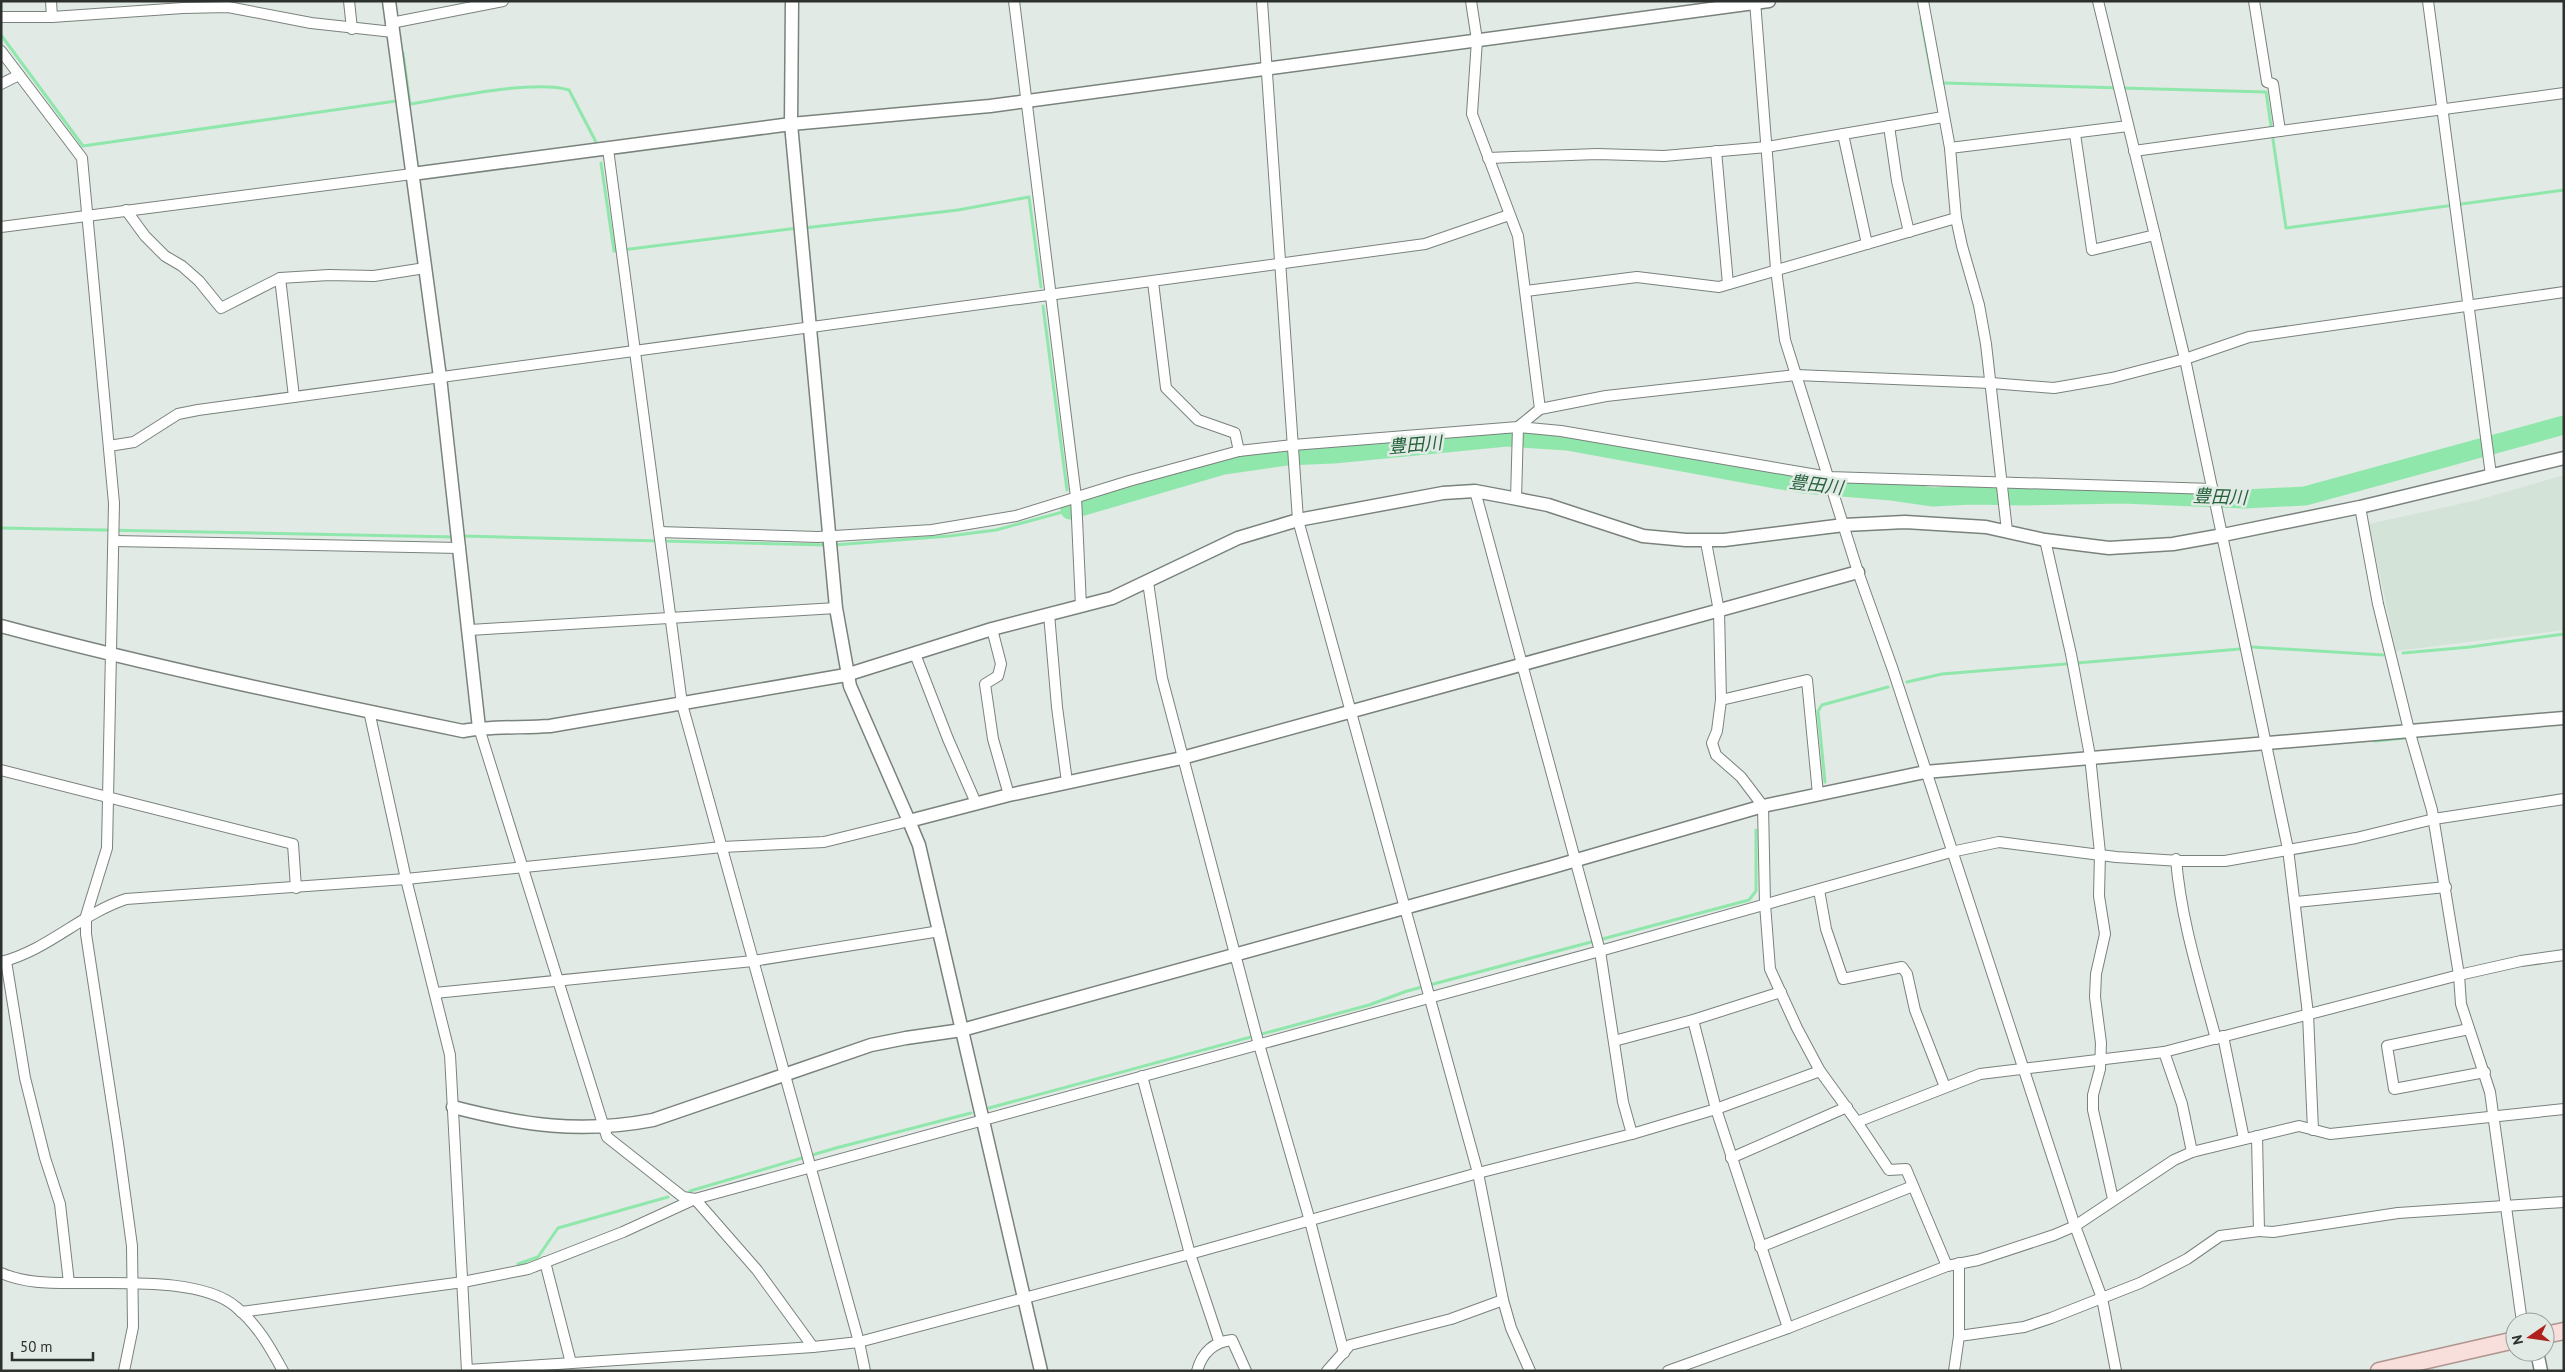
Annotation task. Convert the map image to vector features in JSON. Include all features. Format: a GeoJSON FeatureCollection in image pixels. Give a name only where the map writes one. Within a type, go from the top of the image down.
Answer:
{"type":"FeatureCollection","features":[{"type":"Feature","properties":{"kind":"main road"},"geometry":{"type":"LineString","coordinates":[[2379,1371],[2505,1342]]}},
{"type":"Feature","properties":{"kind":"street"},"geometry":{"type":"LineString","coordinates":[[51,1],[52,17]]}},
{"type":"Feature","properties":{"kind":"street"},"geometry":{"type":"LineString","coordinates":[[349,1],[352,29]]}},
{"type":"Feature","properties":{"kind":"street"},"geometry":{"type":"LineString","coordinates":[[389,1],[440,377],[470,630],[479,728],[607,1137],[683,1197],[695,1199],[757,1270],[813,1347]]}},
{"type":"Feature","properties":{"kind":"street"},"geometry":{"type":"LineString","coordinates":[[1,17],[52,17],[183,4],[228,7],[352,29],[392,28],[503,1]]}},
{"type":"Feature","properties":{"kind":"street"},"geometry":{"type":"LineString","coordinates":[[792,1],[791,124],[836,608],[846,675],[919,845],[1041,1371]]}},
{"type":"Feature","properties":{"kind":"street"},"geometry":{"type":"LineString","coordinates":[[1014,1],[1076,499],[1081,606]]}},
{"type":"Feature","properties":{"kind":"street"},"geometry":{"type":"LineString","coordinates":[[1262,1],[1298,520],[1478,1173],[1503,1300],[1511,1328],[1530,1371]]}},
{"type":"Feature","properties":{"kind":"street"},"geometry":{"type":"LineString","coordinates":[[1471,1],[1477,40],[1472,114],[1518,236],[1540,409]]}},
{"type":"Feature","properties":{"kind":"street"},"geometry":{"type":"LineString","coordinates":[[1,227],[791,124],[990,106],[1769,1]]}},
{"type":"Feature","properties":{"kind":"street"},"geometry":{"type":"LineString","coordinates":[[1923,1],[1950,148],[1956,218],[1979,305],[1991,383],[2007,530]]}},
{"type":"Feature","properties":{"kind":"street"},"geometry":{"type":"LineString","coordinates":[[2098,1],[2185,359],[2218,508],[2288,849],[2296,902],[2308,1014],[2313,1130]]}},
{"type":"Feature","properties":{"kind":"street"},"geometry":{"type":"LineString","coordinates":[[2254,1],[2267,82],[2273,84],[2274,132]]}},
{"type":"Feature","properties":{"kind":"street"},"geometry":{"type":"LineString","coordinates":[[2428,1],[2491,475]]}},
{"type":"Feature","properties":{"kind":"street"},"geometry":{"type":"LineString","coordinates":[[1755,2],[1776,269],[1783,332],[1858,572],[2075,1226],[2102,1298],[2116,1371]]}},
{"type":"Feature","properties":{"kind":"street"},"geometry":{"type":"LineString","coordinates":[[1,51],[82,158],[109,446],[114,539],[107,848],[86,916],[86,934],[132,1246],[133,1327],[124,1371]]}},
{"type":"Feature","properties":{"kind":"street"},"geometry":{"type":"LineString","coordinates":[[1,84],[19,75]]}},
{"type":"Feature","properties":{"kind":"street"},"geometry":{"type":"LineString","coordinates":[[2134,151],[2564,92]]}},
{"type":"Feature","properties":{"kind":"street"},"geometry":{"type":"LineString","coordinates":[[1488,158],[1597,154],[1664,156],[1767,147],[1943,117]]}},
{"type":"Feature","properties":{"kind":"street"},"geometry":{"type":"LineString","coordinates":[[1889,126],[1897,181],[1909,232]]}},
{"type":"Feature","properties":{"kind":"street"},"geometry":{"type":"LineString","coordinates":[[1950,148],[2128,126]]}},
{"type":"Feature","properties":{"kind":"street"},"geometry":{"type":"LineString","coordinates":[[1843,134],[1866,244]]}},
{"type":"Feature","properties":{"kind":"street"},"geometry":{"type":"LineString","coordinates":[[2075,134],[2092,250],[2155,235]]}},
{"type":"Feature","properties":{"kind":"street"},"geometry":{"type":"LineString","coordinates":[[608,149],[682,704],[859,1342],[864,1371]]}},
{"type":"Feature","properties":{"kind":"street"},"geometry":{"type":"LineString","coordinates":[[1716,151],[1728,284]]}},
{"type":"Feature","properties":{"kind":"street"},"geometry":{"type":"LineString","coordinates":[[126,210],[145,236],[165,256],[182,266],[199,281],[221,308],[280,278],[329,275],[374,276],[425,268]]}},
{"type":"Feature","properties":{"kind":"street"},"geometry":{"type":"LineString","coordinates":[[109,446],[134,442],[178,414],[810,326],[1281,265],[1425,244],[1510,215]]}},
{"type":"Feature","properties":{"kind":"street"},"geometry":{"type":"LineString","coordinates":[[1526,291],[1637,277],[1719,287],[1956,218]]}},
{"type":"Feature","properties":{"kind":"street"},"geometry":{"type":"LineString","coordinates":[[280,278],[294,397]]}},
{"type":"Feature","properties":{"kind":"street"},"geometry":{"type":"LineString","coordinates":[[1153,282],[1166,388],[1198,420],[1235,433],[1239,452]]}},
{"type":"Feature","properties":{"kind":"street"},"geometry":{"type":"LineString","coordinates":[[1516,499],[1518,427],[1540,409],[1606,396],[1796,375],[1991,383],[2054,388],[2112,378],[2185,359],[2249,337],[2564,292]]}},
{"type":"Feature","properties":{"kind":"street"},"geometry":{"type":"LineString","coordinates":[[659,533],[830,543],[967,526],[1016,516],[1239,452],[1518,427],[1561,431],[1829,479],[2214,490]]}},
{"type":"Feature","properties":{"kind":"street"},"geometry":{"type":"LineString","coordinates":[[1,626],[111,655],[463,732],[479,728],[550,726],[846,675],[992,629],[1112,598],[1230,541],[1298,520],[1426,495],[1476,492],[1548,505],[1643,536],[1706,542],[1844,525],[1905,522],[1956,524],[2007,530],[2045,540],[2110,548],[2173,544],[2223,535],[2360,507],[2564,458]]}},
{"type":"Feature","properties":{"kind":"street"},"geometry":{"type":"LineString","coordinates":[[1476,492],[1521,665],[1598,944],[1623,1102],[1632,1134]]}},
{"type":"Feature","properties":{"kind":"street"},"geometry":{"type":"LineString","coordinates":[[2360,507],[2378,604],[2409,730],[2434,820],[2459,975],[2461,1004],[2486,1072],[2495,1116],[2505,1205],[2521,1312]]}},
{"type":"Feature","properties":{"kind":"street"},"geometry":{"type":"LineString","coordinates":[[114,539],[460,546]]}},
{"type":"Feature","properties":{"kind":"street"},"geometry":{"type":"LineString","coordinates":[[2045,540],[2071,654],[2090,756],[2100,853],[2099,896],[2105,934],[2096,974],[2095,997],[2101,1043],[2101,1059],[2093,1095],[2093,1110],[2114,1199]]}},
{"type":"Feature","properties":{"kind":"street"},"geometry":{"type":"LineString","coordinates":[[1706,542],[1719,611],[1721,700],[1717,730],[1712,743],[1716,755],[1741,778],[1763,806],[1765,904],[1770,968],[1797,1028],[1820,1071],[1858,1122],[1889,1170],[1906,1169],[1946,1266]]}},
{"type":"Feature","properties":{"kind":"street"},"geometry":{"type":"LineString","coordinates":[[69,1283],[60,1204],[45,1158],[25,1078],[4,961],[48,943],[86,916],[105,906],[126,899],[145,896],[296,888],[406,879],[722,847],[824,842],[1009,795],[1182,758],[1858,572]]}},
{"type":"Feature","properties":{"kind":"street"},"geometry":{"type":"LineString","coordinates":[[1148,582],[1162,678],[1182,758],[1259,1043],[1310,1221],[1344,1353]]}},
{"type":"Feature","properties":{"kind":"street"},"geometry":{"type":"LineString","coordinates":[[470,630],[836,608]]}},
{"type":"Feature","properties":{"kind":"street"},"geometry":{"type":"LineString","coordinates":[[1048,614],[1057,707],[1068,782]]}},
{"type":"Feature","properties":{"kind":"street"},"geometry":{"type":"LineString","coordinates":[[992,629],[1000,664],[998,676],[985,684],[993,739],[1009,795]]}},
{"type":"Feature","properties":{"kind":"street"},"geometry":{"type":"LineString","coordinates":[[915,654],[948,739],[976,803]]}},
{"type":"Feature","properties":{"kind":"street"},"geometry":{"type":"LineString","coordinates":[[1721,700],[1807,680],[1818,794]]}},
{"type":"Feature","properties":{"kind":"street"},"geometry":{"type":"LineString","coordinates":[[368,711],[406,879],[450,1055],[467,1370],[813,1347],[859,1342],[1190,1254],[1478,1173],[1632,1134],[1716,1109],[1820,1071]]}},
{"type":"Feature","properties":{"kind":"street"},"geometry":{"type":"LineString","coordinates":[[453,1107],[538,1126],[590,1128],[622,1126],[653,1120],[871,1045],[962,1030],[1576,860],[1763,806],[1925,772],[2090,756],[2564,718]]}},
{"type":"Feature","properties":{"kind":"street"},"geometry":{"type":"LineString","coordinates":[[1,770],[293,844],[296,888]]}},
{"type":"Feature","properties":{"kind":"street"},"geometry":{"type":"LineString","coordinates":[[241,1312],[463,1282],[528,1269],[623,1232],[695,1199],[810,1165],[1142,1076],[1429,995],[1598,944],[1819,890],[1952,852],[1999,842],[2100,853],[2116,857],[2225,861],[2356,838],[2434,820],[2564,799]]}},
{"type":"Feature","properties":{"kind":"street"},"geometry":{"type":"LineString","coordinates":[[2176,859],[2178,892],[2200,984],[2220,1037],[2244,1139]]}},
{"type":"Feature","properties":{"kind":"street"},"geometry":{"type":"LineString","coordinates":[[2296,902],[2446,887]]}},
{"type":"Feature","properties":{"kind":"street"},"geometry":{"type":"LineString","coordinates":[[1819,890],[1826,929],[1843,980],[1902,967],[1907,974],[1915,1010],[1945,1087]]}},
{"type":"Feature","properties":{"kind":"street"},"geometry":{"type":"LineString","coordinates":[[435,993],[754,961],[940,931]]}},
{"type":"Feature","properties":{"kind":"street"},"geometry":{"type":"LineString","coordinates":[[1858,1122],[1980,1074],[2164,1052],[2459,975],[2521,961],[2564,955]]}},
{"type":"Feature","properties":{"kind":"street"},"geometry":{"type":"LineString","coordinates":[[1614,1041],[1693,1020],[1782,992]]}},
{"type":"Feature","properties":{"kind":"street"},"geometry":{"type":"LineString","coordinates":[[1693,1020],[1731,1158],[1788,1328]]}},
{"type":"Feature","properties":{"kind":"street"},"geometry":{"type":"LineString","coordinates":[[2469,1029],[2387,1046],[2394,1088],[2486,1072]]}},
{"type":"Feature","properties":{"kind":"street"},"geometry":{"type":"LineString","coordinates":[[2164,1052],[2182,1104],[2192,1152]]}},
{"type":"Feature","properties":{"kind":"street"},"geometry":{"type":"LineString","coordinates":[[1142,1076],[1190,1254],[1219,1341]]}},
{"type":"Feature","properties":{"kind":"street"},"geometry":{"type":"LineString","coordinates":[[1731,1158],[1847,1108]]}},
{"type":"Feature","properties":{"kind":"street"},"geometry":{"type":"LineString","coordinates":[[1668,1371],[1788,1328],[1946,1266],[1978,1260],[2075,1226],[2174,1160],[2192,1152],[2299,1126],[2330,1134],[2564,1109]]}},
{"type":"Feature","properties":{"kind":"street"},"geometry":{"type":"LineString","coordinates":[[2257,1136],[2258,1231]]}},
{"type":"Feature","properties":{"kind":"street"},"geometry":{"type":"LineString","coordinates":[[1760,1247],[1913,1186]]}},
{"type":"Feature","properties":{"kind":"street"},"geometry":{"type":"LineString","coordinates":[[1959,1336],[2024,1327],[2102,1298],[2140,1283],[2187,1259],[2220,1236],[2258,1231],[2272,1232],[2398,1213],[2564,1202]]}},
{"type":"Feature","properties":{"kind":"street"},"geometry":{"type":"LineString","coordinates":[[546,1262],[571,1363]]}},
{"type":"Feature","properties":{"kind":"street"},"geometry":{"type":"LineString","coordinates":[[1954,1371],[1959,1336],[1959,1263]]}},
{"type":"Feature","properties":{"kind":"street"},"geometry":{"type":"LineString","coordinates":[[1,1273],[12,1278],[36,1282],[172,1285],[210,1293],[235,1306],[260,1332],[283,1371]]}},
{"type":"Feature","properties":{"kind":"street"},"geometry":{"type":"LineString","coordinates":[[1326,1371],[1350,1345],[1451,1319],[1503,1300]]}},
{"type":"Feature","properties":{"kind":"street"},"geometry":{"type":"LineString","coordinates":[[1197,1371],[1201,1358],[1219,1341],[1232,1340],[1246,1371]]}},
{"type":"Feature","properties":{"kind":"shaded area"},"geometry":{"type":"Polygon","coordinates":[[[2564,475],[2564,630],[2396,651],[2369,524],[2478,500],[2564,475]]]}},
{"type":"Feature","properties":{"kind":"waterway"},"geometry":{"type":"LineString","coordinates":[[1921,19],[1933,83]]}},
{"type":"Feature","properties":{"kind":"waterway"},"geometry":{"type":"LineString","coordinates":[[1,35],[83,146],[396,101]]}},
{"type":"Feature","properties":{"kind":"waterway"},"geometry":{"type":"LineString","coordinates":[[403,53],[410,104],[514,88],[554,87],[569,90],[596,142]]}},
{"type":"Feature","properties":{"kind":"waterway"},"geometry":{"type":"LineString","coordinates":[[1944,83],[2266,92],[2286,228],[2564,190]]}},
{"type":"Feature","properties":{"kind":"waterway"},"geometry":{"type":"LineString","coordinates":[[601,163],[614,251],[798,228]]}},
{"type":"Feature","properties":{"kind":"waterway"},"geometry":{"type":"LineString","coordinates":[[804,228],[958,210],[1029,197],[1041,287]]}},
{"type":"Feature","properties":{"kind":"waterway"},"geometry":{"type":"LineString","coordinates":[[1043,306],[1067,490]]}},
{"type":"Feature","properties":{"kind":"waterway","name":"豊田川"},"geometry":{"type":"LineString","coordinates":[[1070,510],[1224,465],[1286,456],[1334,454],[1507,437],[1567,441],[1803,484],[1892,491],[1933,497],[2122,494],[2244,499],[2305,496],[2564,425]]}},
{"type":"Feature","properties":{"kind":"waterway"},"geometry":{"type":"LineString","coordinates":[[834,545],[949,536],[996,530],[1070,510],[1069,505]]}},
{"type":"Feature","properties":{"kind":"waterway"},"geometry":{"type":"LineString","coordinates":[[1,528],[455,537]]}},
{"type":"Feature","properties":{"kind":"waterway"},"geometry":{"type":"LineString","coordinates":[[462,536],[828,545]]}},
{"type":"Feature","properties":{"kind":"waterway"},"geometry":{"type":"LineString","coordinates":[[2403,653],[2470,647],[2564,634]]}},
{"type":"Feature","properties":{"kind":"waterway"},"geometry":{"type":"LineString","coordinates":[[2252,647],[2383,655]]}},
{"type":"Feature","properties":{"kind":"waterway"},"geometry":{"type":"LineString","coordinates":[[2077,663],[2240,649]]}},
{"type":"Feature","properties":{"kind":"waterway"},"geometry":{"type":"LineString","coordinates":[[1907,682],[1942,674],[2066,664]]}},
{"type":"Feature","properties":{"kind":"waterway"},"geometry":{"type":"LineString","coordinates":[[1825,782],[1818,711],[1822,705],[1888,687]]}},
{"type":"Feature","properties":{"kind":"waterway"},"geometry":{"type":"LineString","coordinates":[[2375,741],[2406,738]]}},
{"type":"Feature","properties":{"kind":"waterway"},"geometry":{"type":"LineString","coordinates":[[989,1108],[1369,1005],[1407,991],[1749,900],[1756,891],[1756,830]]}},
{"type":"Feature","properties":{"kind":"waterway"},"geometry":{"type":"LineString","coordinates":[[690,1191],[836,1148],[971,1113]]}},
{"type":"Feature","properties":{"kind":"waterway"},"geometry":{"type":"LineString","coordinates":[[518,1264],[538,1257],[558,1228],[668,1197]]}}]}
